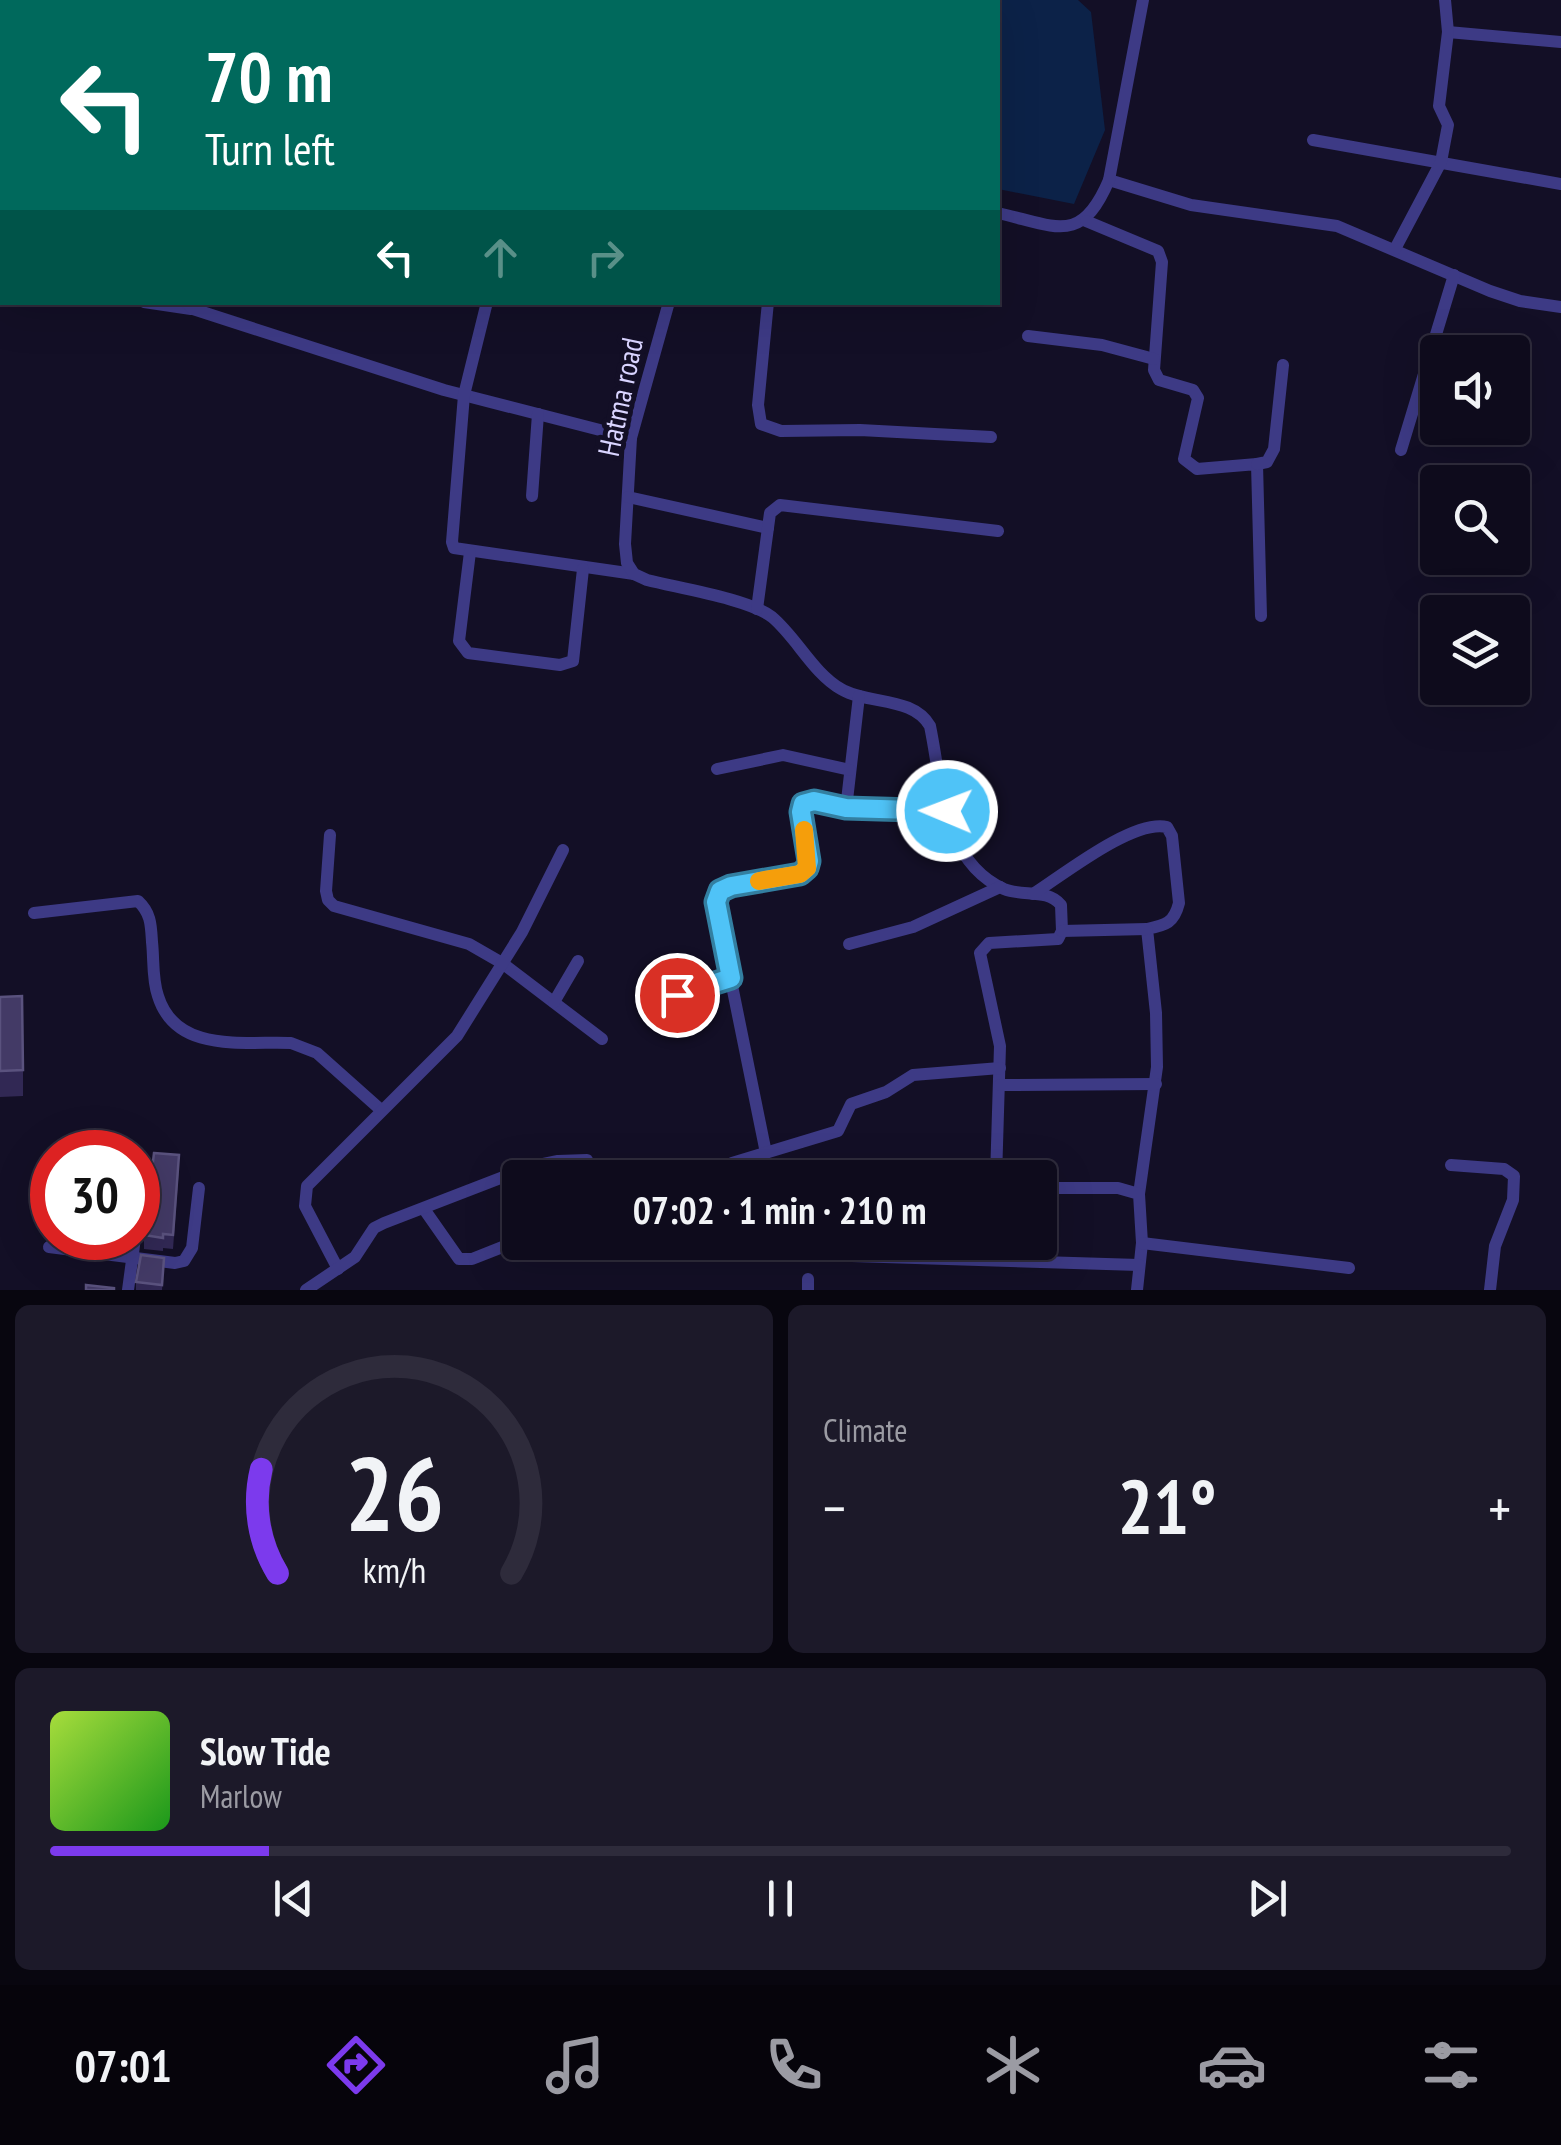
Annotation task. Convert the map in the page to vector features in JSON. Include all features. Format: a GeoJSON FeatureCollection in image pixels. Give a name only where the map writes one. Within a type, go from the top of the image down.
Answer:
{"type":"FeatureCollection","features":[{"type":"Feature","properties":{"kind":"street"},"geometry":{"type":"LineString","coordinates":[[1000,213],[1070,227],[1086,220],[1099,203],[1109,180],[1143,0]]}},
{"type":"Feature","properties":{"kind":"street"},"geometry":{"type":"LineString","coordinates":[[1395,248],[1441,162],[1448,125],[1439,106],[1448,32],[1445,0]]}},
{"type":"Feature","properties":{"kind":"street"},"geometry":{"type":"LineString","coordinates":[[1448,32],[1561,42]]}},
{"type":"Feature","properties":{"kind":"street"},"geometry":{"type":"LineString","coordinates":[[1313,140],[1561,184]]}},
{"type":"Feature","properties":{"kind":"street"},"geometry":{"type":"LineString","coordinates":[[1109,180],[1190,205],[1337,226],[1520,301],[1561,308]]}},
{"type":"Feature","properties":{"kind":"street"},"geometry":{"type":"LineString","coordinates":[[1086,220],[1158,251],[1162,262],[1154,360],[1159,380],[1193,390],[1198,398],[1198,410],[1184,449],[1184,459],[1190,466],[1266,462],[1274,449],[1284,365]]}},
{"type":"Feature","properties":{"kind":"street"},"geometry":{"type":"LineString","coordinates":[[1401,450],[1454,275]]}},
{"type":"Feature","properties":{"kind":"street"},"geometry":{"type":"LineString","coordinates":[[486,305],[464,394],[454,548],[584,569],[631,568],[648,580],[756,608],[779,624],[842,690],[908,707],[926,718],[956,846],[1000,887],[1047,895],[1061,905],[1062,931],[1058,940],[989,943],[980,953],[998,1029],[997,1160]]}},
{"type":"Feature","properties":{"kind":"street","name":"Hatma road"},"geometry":{"type":"LineString","coordinates":[[631,568],[625,544],[631,438],[668,305]]}},
{"type":"Feature","properties":{"kind":"street"},"geometry":{"type":"LineString","coordinates":[[768,305],[758,405],[761,424],[781,431],[860,430],[992,437]]}},
{"type":"Feature","properties":{"kind":"street"},"geometry":{"type":"LineString","coordinates":[[189,306],[464,394],[631,438]]}},
{"type":"Feature","properties":{"kind":"street"},"geometry":{"type":"LineString","coordinates":[[1028,336],[1102,345],[1154,360]]}},
{"type":"Feature","properties":{"kind":"street"},"geometry":{"type":"LineString","coordinates":[[532,496],[538,414]]}},
{"type":"Feature","properties":{"kind":"street"},"geometry":{"type":"LineString","coordinates":[[1257,464],[1261,616]]}},
{"type":"Feature","properties":{"kind":"street"},"geometry":{"type":"LineString","coordinates":[[628,497],[768,528]]}},
{"type":"Feature","properties":{"kind":"street"},"geometry":{"type":"LineString","coordinates":[[756,608],[770,513],[780,505],[998,531]]}},
{"type":"Feature","properties":{"kind":"street"},"geometry":{"type":"LineString","coordinates":[[470,552],[459,642],[468,653],[560,665],[572,662],[584,569]]}},
{"type":"Feature","properties":{"kind":"street"},"geometry":{"type":"LineString","coordinates":[[846,808],[858,696]]}},
{"type":"Feature","properties":{"kind":"street"},"geometry":{"type":"LineString","coordinates":[[717,769],[783,755],[850,770]]}},
{"type":"Feature","properties":{"kind":"street"},"geometry":{"type":"LineString","coordinates":[[766,1153],[716,902],[720,891],[800,874],[807,868],[803,804],[814,801],[846,808],[947,811]]}},
{"type":"Feature","properties":{"kind":"street"},"geometry":{"type":"LineString","coordinates":[[1034,894],[1133,832],[1148,826],[1167,827],[1172,836],[1179,903],[1174,920],[1147,929],[1062,931]]}},
{"type":"Feature","properties":{"kind":"street"},"geometry":{"type":"LineString","coordinates":[[330,835],[326,891],[334,906],[469,944],[502,963],[602,1038]]}},
{"type":"Feature","properties":{"kind":"street"},"geometry":{"type":"LineString","coordinates":[[338,1268],[305,1206],[304,1192],[381,1110],[446,1050],[536,908],[564,850]]}},
{"type":"Feature","properties":{"kind":"street"},"geometry":{"type":"LineString","coordinates":[[849,944],[913,927],[1000,887]]}},
{"type":"Feature","properties":{"kind":"street"},"geometry":{"type":"LineString","coordinates":[[34,913],[138,900],[151,918],[158,998],[164,1012],[180,1028],[202,1040],[291,1042],[305,1046],[317,1052],[381,1110]]}},
{"type":"Feature","properties":{"kind":"street"},"geometry":{"type":"LineString","coordinates":[[1136,1290],[1142,1243],[1139,1194],[1156,1084],[1158,1042],[1147,929]]}},
{"type":"Feature","properties":{"kind":"street"},"geometry":{"type":"LineString","coordinates":[[554,1002],[578,961]]}},
{"type":"Feature","properties":{"kind":"street"},"geometry":{"type":"LineString","coordinates":[[650,1003],[731,978]]}},
{"type":"Feature","properties":{"kind":"street"},"geometry":{"type":"LineString","coordinates":[[742,1160],[838,1131],[851,1104],[886,1092],[913,1075],[1000,1068]]}},
{"type":"Feature","properties":{"kind":"street"},"geometry":{"type":"LineString","coordinates":[[1000,1085],[1156,1084]]}},
{"type":"Feature","properties":{"kind":"street"},"geometry":{"type":"LineString","coordinates":[[1451,1165],[1504,1170],[1514,1176],[1513,1200],[1495,1246],[1490,1290]]}},
{"type":"Feature","properties":{"kind":"street"},"geometry":{"type":"LineString","coordinates":[[306,1290],[362,1251],[374,1228],[502,1178]]}},
{"type":"Feature","properties":{"kind":"street"},"geometry":{"type":"LineString","coordinates":[[149,1260],[175,1263],[188,1256],[200,1188]]}},
{"type":"Feature","properties":{"kind":"street"},"geometry":{"type":"LineString","coordinates":[[1057,1188],[1118,1188],[1139,1194]]}},
{"type":"Feature","properties":{"kind":"street"},"geometry":{"type":"LineString","coordinates":[[424,1209],[460,1259],[472,1259],[502,1247]]}},
{"type":"Feature","properties":{"kind":"street"},"geometry":{"type":"LineString","coordinates":[[1142,1243],[1349,1268]]}},
{"type":"Feature","properties":{"kind":"street"},"geometry":{"type":"LineString","coordinates":[[128,1290],[132,1260]]}},
{"type":"Feature","properties":{"kind":"street"},"geometry":{"type":"LineString","coordinates":[[980,1260],[1139,1265]]}},
{"type":"Feature","properties":{"kind":"water"},"geometry":{"type":"Polygon","coordinates":[[[1000,0],[1078,0],[1091,12],[1105,130],[1074,204],[1000,189],[1000,0]]]}},
{"type":"Feature","properties":{"kind":"building"},"geometry":{"type":"Polygon","coordinates":[[[22,996],[23,1070],[0,1071],[0,997],[22,996]]]}},
{"type":"Feature","properties":{"kind":"building"},"geometry":{"type":"Polygon","coordinates":[[[160,1153],[179,1155],[173,1235],[163,1234],[163,1238],[160,1153]]]}},
{"type":"Feature","properties":{"kind":"building"},"geometry":{"type":"Polygon","coordinates":[[[164,1258],[162,1285],[136,1282],[140,1260],[164,1258]]]}},
{"type":"Feature","properties":{"kind":"building"},"geometry":{"type":"Polygon","coordinates":[[[86,1285],[114,1288],[114,1290],[86,1290],[86,1285]]]}},
{"type":"Feature","properties":{"kind":"slow traffic"},"geometry":{"type":"LineString","coordinates":[[759,881],[800,874],[807,868],[804,830]]}},
{"type":"Feature","properties":{"kind":"route"},"geometry":{"type":"LineString","coordinates":[[677,995],[731,978],[716,902],[720,891],[800,874],[807,868],[803,804],[814,801],[846,808],[947,811]]}}]}
